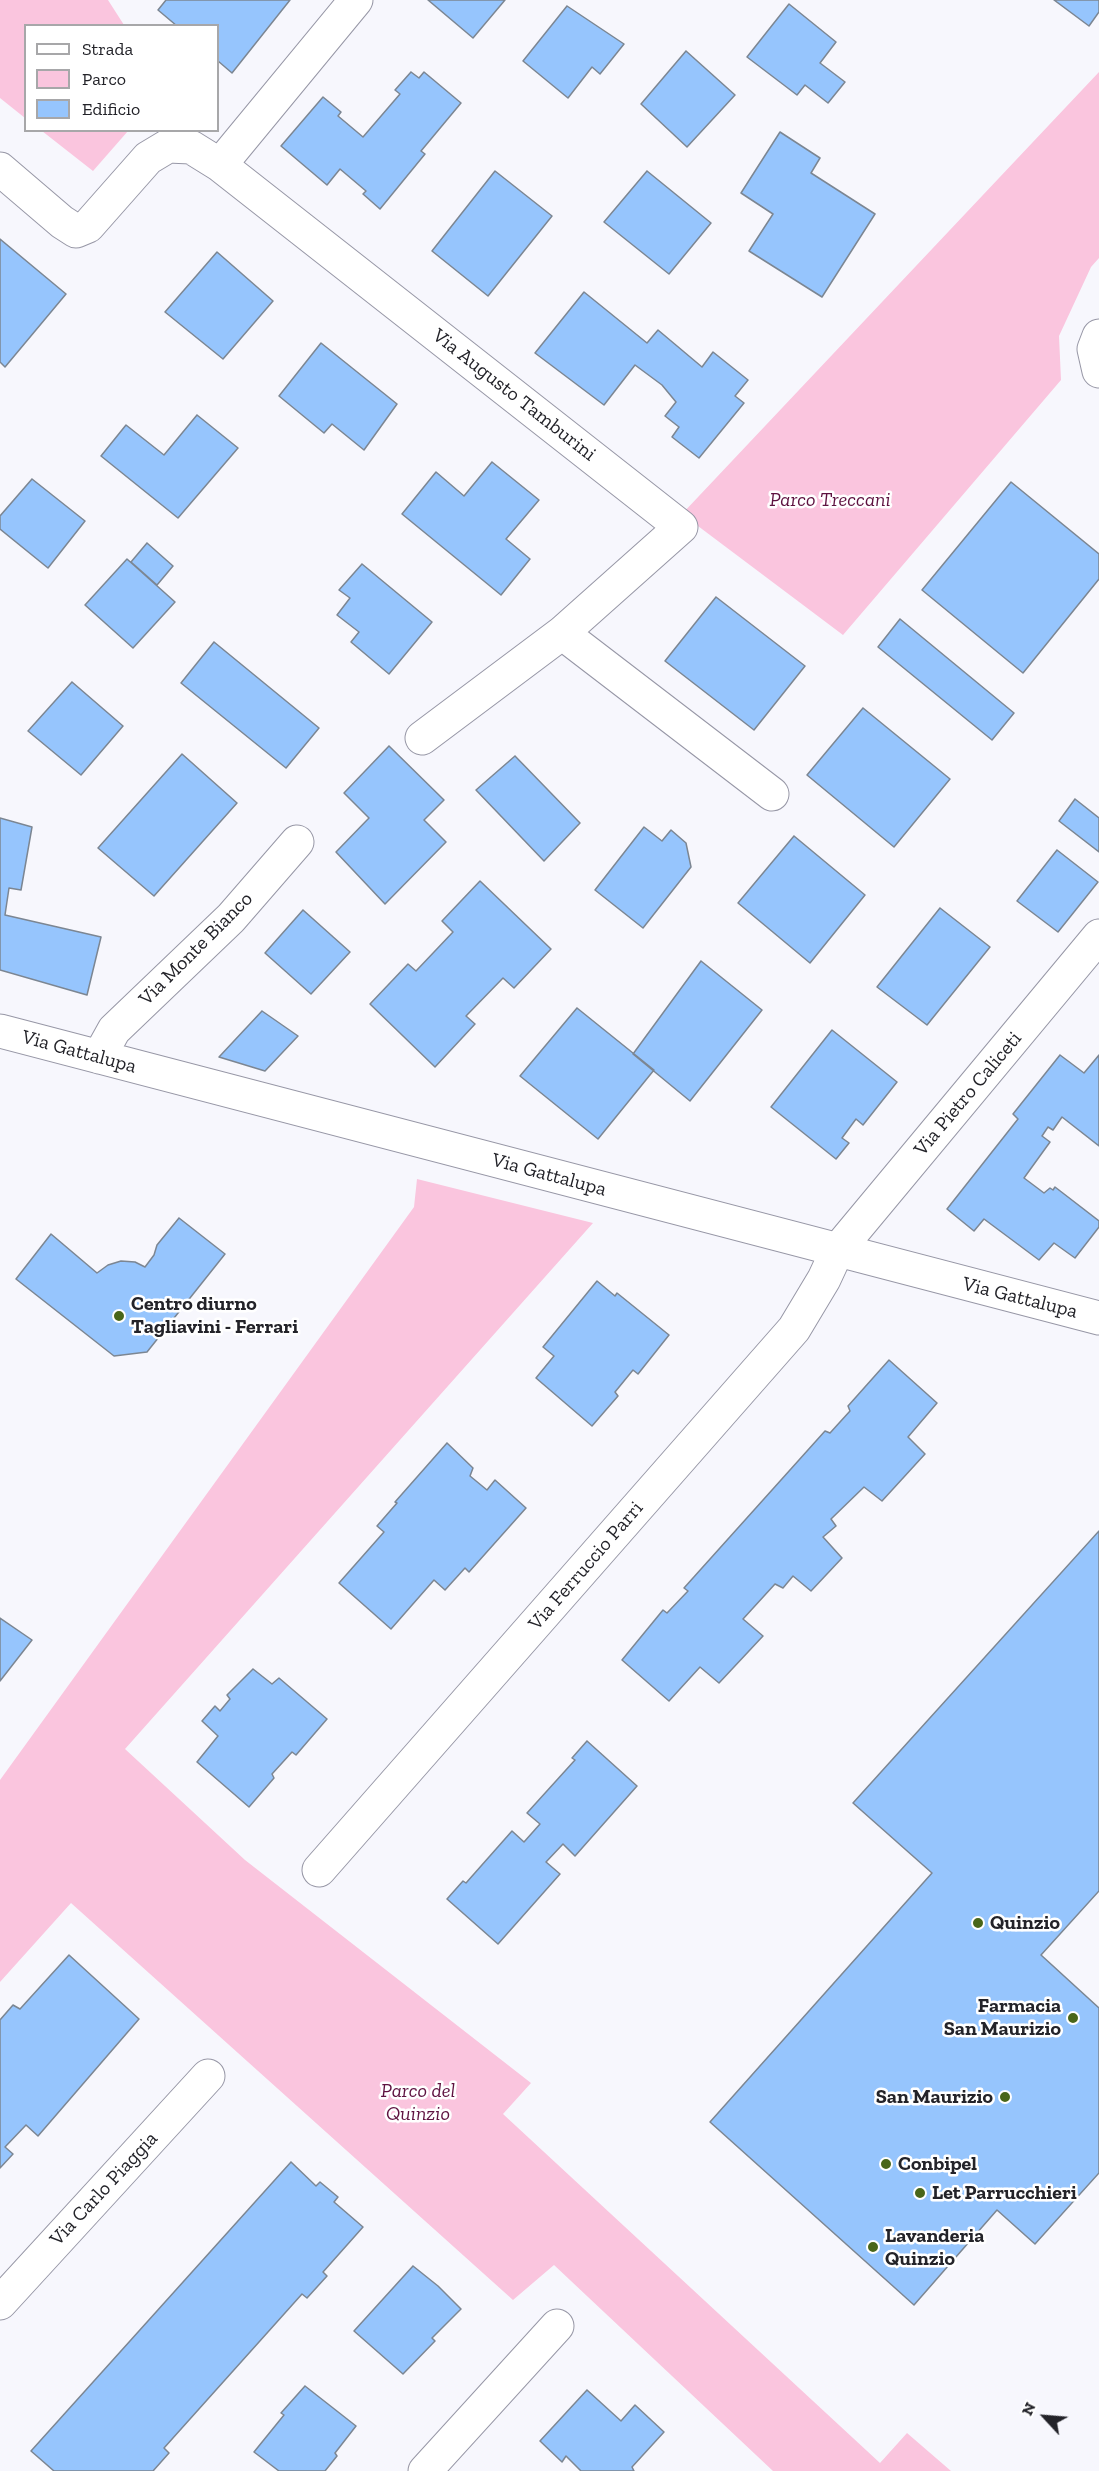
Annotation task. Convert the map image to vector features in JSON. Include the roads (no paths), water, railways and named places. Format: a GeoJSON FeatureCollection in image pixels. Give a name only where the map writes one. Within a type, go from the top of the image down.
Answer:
{"type":"FeatureCollection","features":[{"type":"Feature","properties":{"kind":"street"},"geometry":{"type":"LineString","coordinates":[[220,165],[356,0]]}},
{"type":"Feature","properties":{"kind":"street","name":"Via Augusto Tamburini"},"geometry":{"type":"LineString","coordinates":[[0,169],[62,222],[76,231],[88,226],[148,158],[168,146],[191,147],[220,165],[681,527],[562,633],[422,738]]}},
{"type":"Feature","properties":{"kind":"street"},"geometry":{"type":"LineString","coordinates":[[1099,336],[1094,349],[1099,371]]}},
{"type":"Feature","properties":{"kind":"street"},"geometry":{"type":"LineString","coordinates":[[562,633],[772,794]]}},
{"type":"Feature","properties":{"kind":"street","name":"Via Monte Bianco"},"geometry":{"type":"LineString","coordinates":[[99,1057],[114,1030],[231,918],[297,842]]}},
{"type":"Feature","properties":{"kind":"street","name":"Via Pietro Caliceti"},"geometry":{"type":"LineString","coordinates":[[837,1251],[1099,936]]}},
{"type":"Feature","properties":{"kind":"street","name":"Via Gattalupa"},"geometry":{"type":"LineString","coordinates":[[0,1031],[1099,1318]]}},
{"type":"Feature","properties":{"kind":"street","name":"Via Ferruccio Parri"},"geometry":{"type":"LineString","coordinates":[[319,1870],[794,1329],[824,1279],[837,1251]]}},
{"type":"Feature","properties":{"kind":"street","name":"Via Carlo Piaggia"},"geometry":{"type":"LineString","coordinates":[[0,2303],[208,2076]]}},
{"type":"Feature","properties":{"kind":"street"},"geometry":{"type":"LineString","coordinates":[[425,2471],[557,2326]]}},
{"type":"Feature","properties":{"kind":"place","name":"Centro diurno Tagliavini - Ferrari"},"geometry":{"type":"Point","coordinates":[119,1316]}},
{"type":"Feature","properties":{"kind":"place","name":"Quinzio"},"geometry":{"type":"Point","coordinates":[978,1923]}},
{"type":"Feature","properties":{"kind":"place","name":"Farmacia San Maurizio"},"geometry":{"type":"Point","coordinates":[1073,2018]}},
{"type":"Feature","properties":{"kind":"place","name":"San Maurizio"},"geometry":{"type":"Point","coordinates":[1005,2097]}},
{"type":"Feature","properties":{"kind":"place","name":"Conbipel"},"geometry":{"type":"Point","coordinates":[886,2164]}},
{"type":"Feature","properties":{"kind":"place","name":"Let Parrucchieri"},"geometry":{"type":"Point","coordinates":[920,2193]}},
{"type":"Feature","properties":{"kind":"place","name":"Lavanderia Quinzio"},"geometry":{"type":"Point","coordinates":[873,2247]}},
{"type":"Feature","properties":{"kind":"park label","name":"Parco Treccani"},"geometry":{"type":"Point","coordinates":[830,500]}},
{"type":"Feature","properties":{"kind":"park label","name":"Parco del Quinzio"},"geometry":{"type":"Point","coordinates":[418,2102]}}]}
